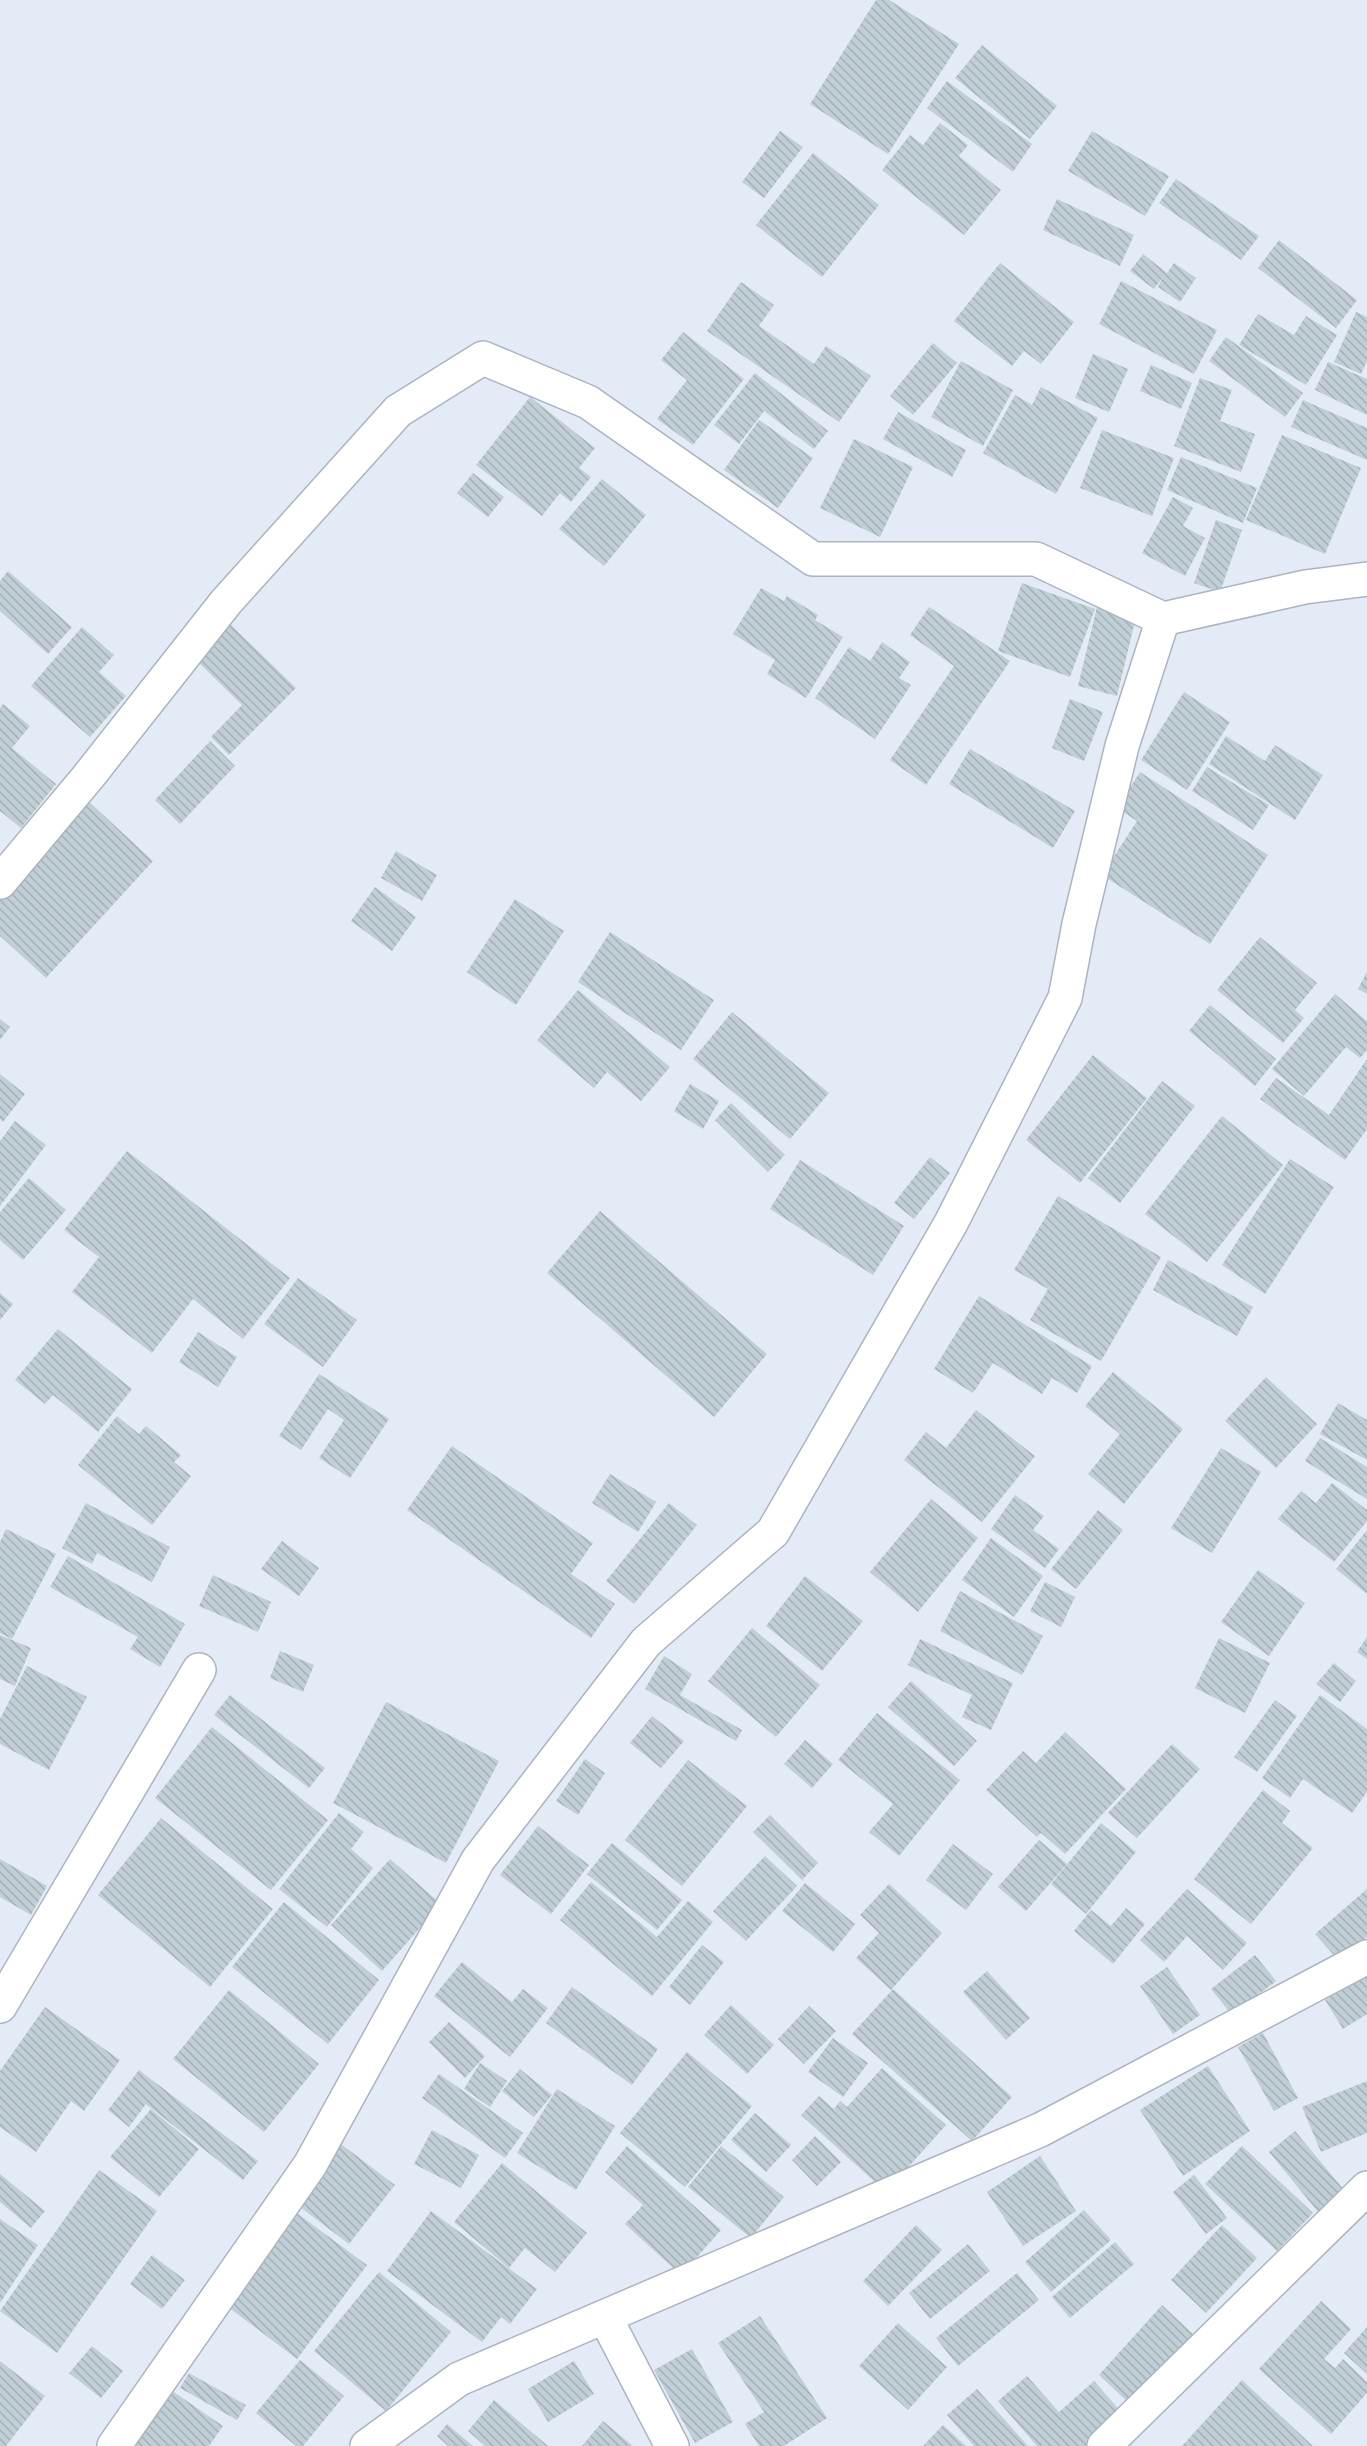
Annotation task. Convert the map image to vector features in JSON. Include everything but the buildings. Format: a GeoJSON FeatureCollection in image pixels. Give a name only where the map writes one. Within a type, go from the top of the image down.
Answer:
{"type":"FeatureCollection","features":[{"type":"Feature","properties":{"kind":"street"},"geometry":{"type":"LineString","coordinates":[[0,882],[88,777],[226,602],[399,411],[483,358],[588,402],[813,559],[1036,559],[1162,619],[1305,587],[1367,579]]}},
{"type":"Feature","properties":{"kind":"street"},"geometry":{"type":"LineString","coordinates":[[114,2446],[310,2165],[478,1860],[646,1642],[773,1532],[951,1223],[1065,998],[1079,924],[1122,746],[1162,619]]}},
{"type":"Feature","properties":{"kind":"street"},"geometry":{"type":"LineString","coordinates":[[0,2006],[199,1670]]}},
{"type":"Feature","properties":{"kind":"street"},"geometry":{"type":"LineString","coordinates":[[368,2446],[459,2379],[1040,2130],[1367,1957]]}},
{"type":"Feature","properties":{"kind":"street"},"geometry":{"type":"LineString","coordinates":[[1104,2446],[1367,2188]]}},
{"type":"Feature","properties":{"kind":"street"},"geometry":{"type":"LineString","coordinates":[[605,2317],[672,2446]]}}]}
